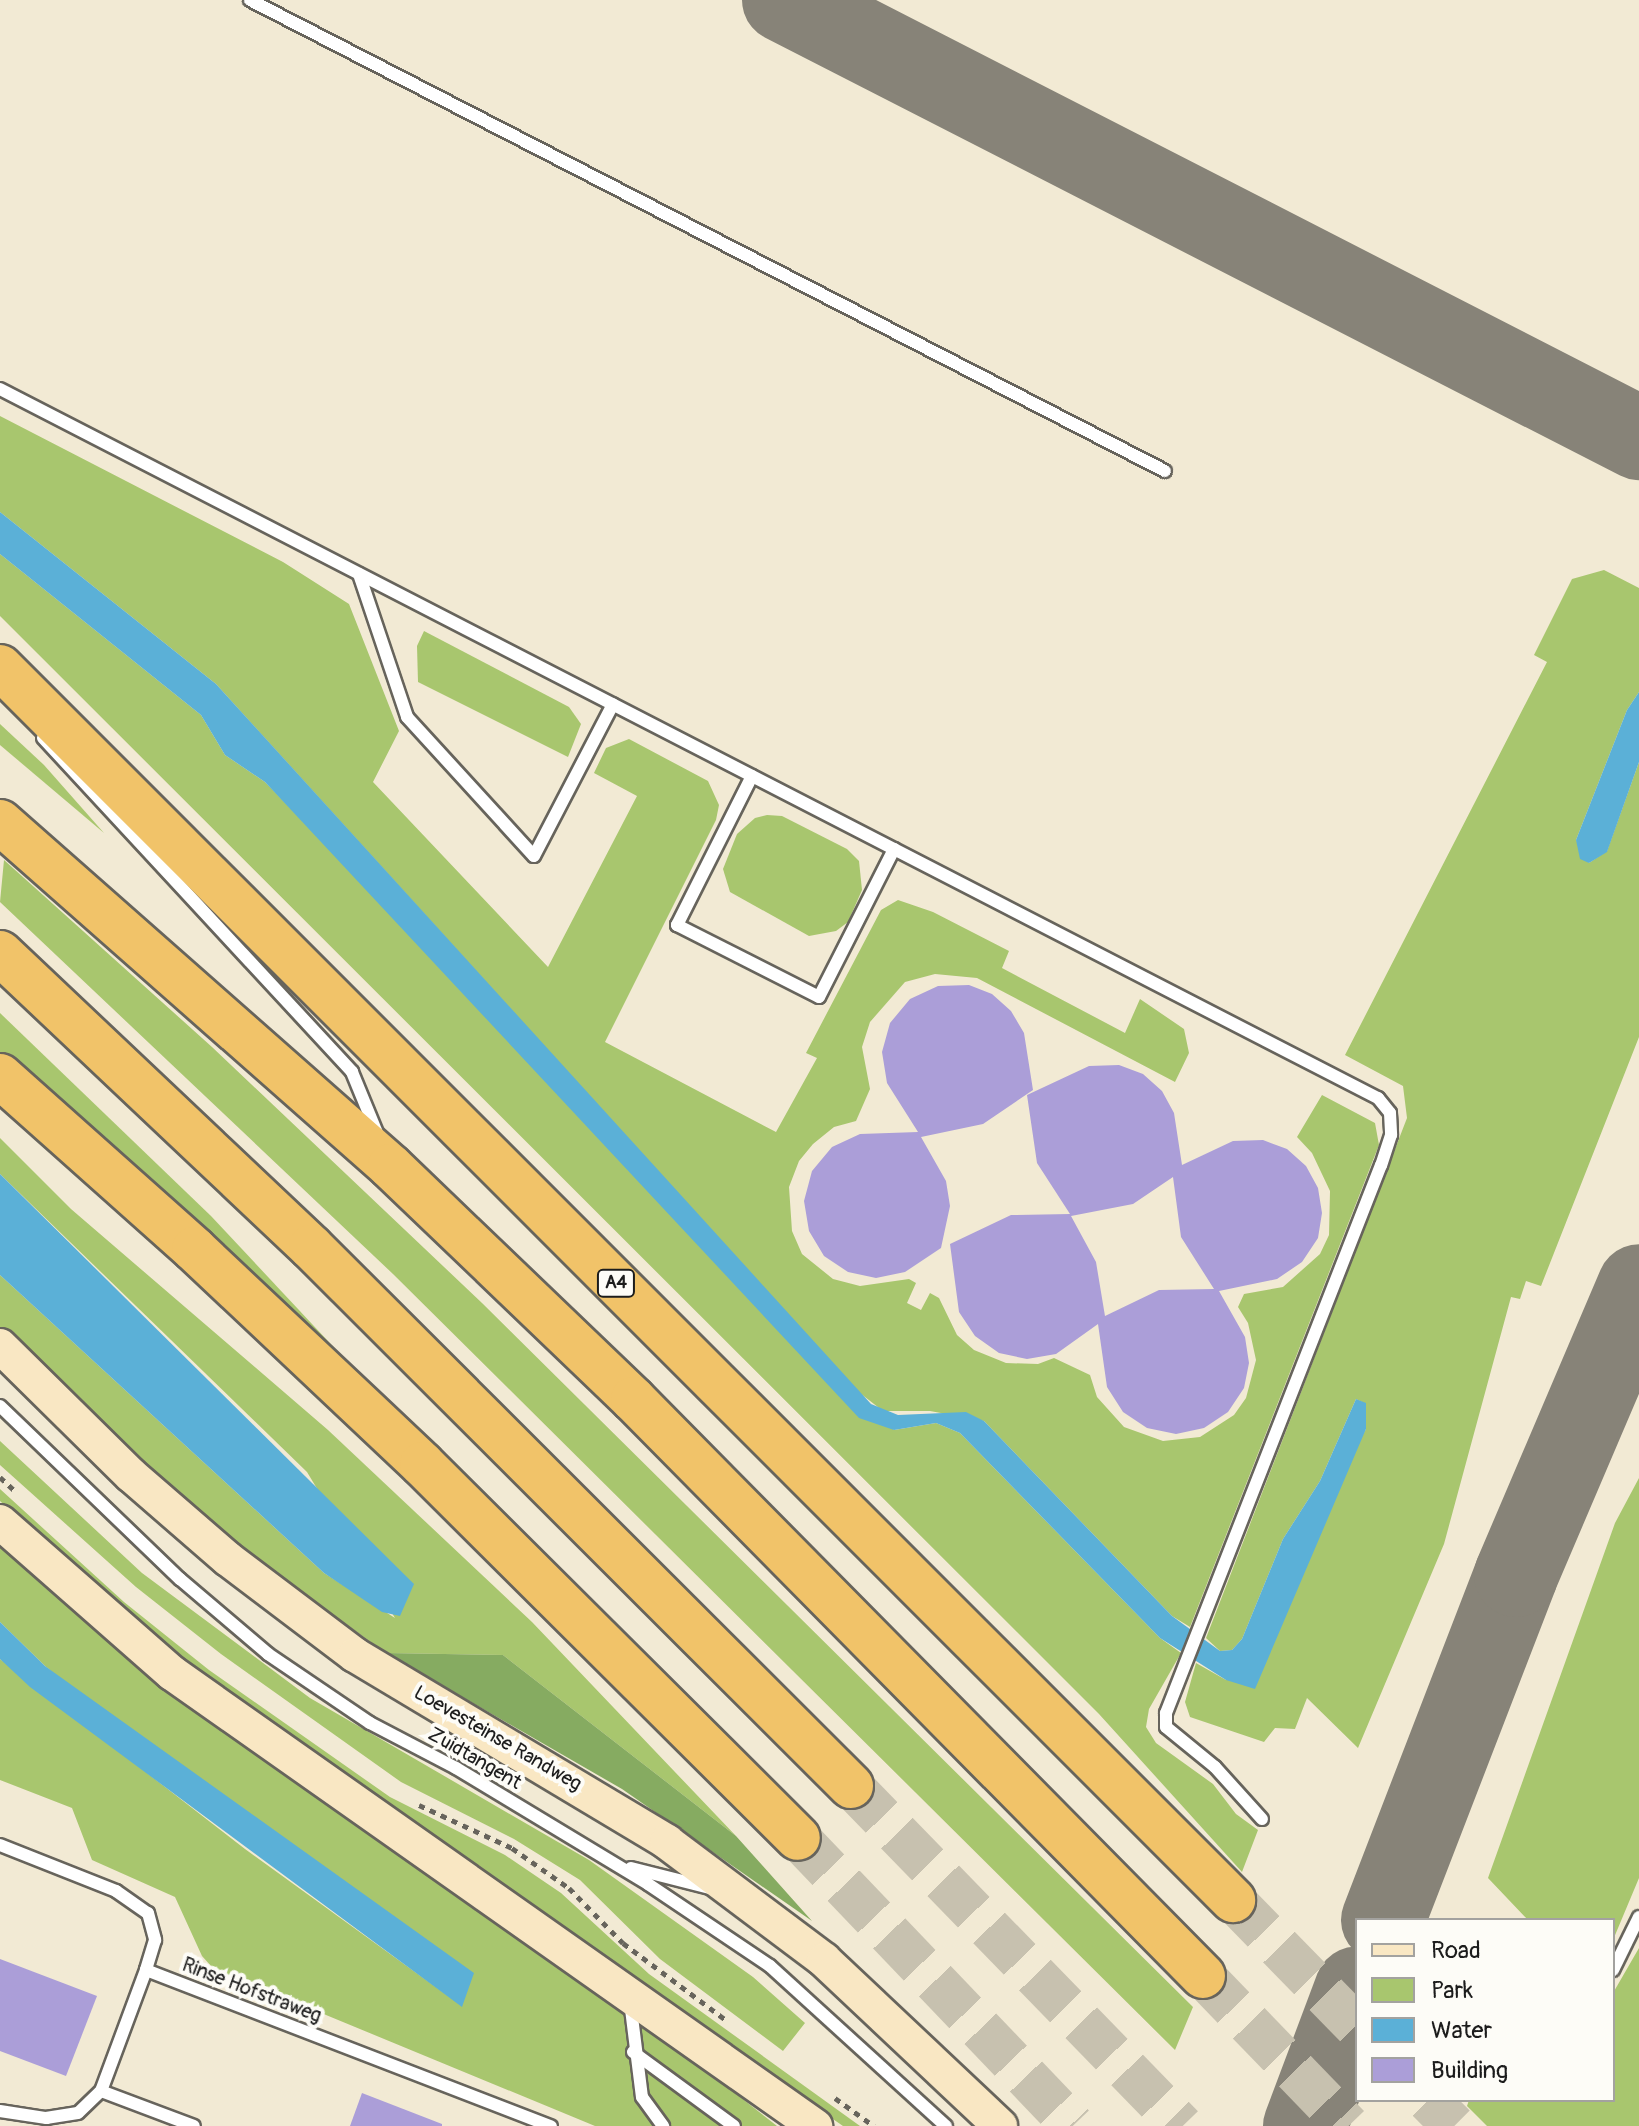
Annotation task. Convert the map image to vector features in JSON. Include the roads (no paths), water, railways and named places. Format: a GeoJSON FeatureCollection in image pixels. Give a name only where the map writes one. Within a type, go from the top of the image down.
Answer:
{"type":"FeatureCollection","features":[{"type":"Feature","properties":{"kind":"highway","name":"A4"},"geometry":{"type":"LineString","coordinates":[[0,667],[1233,1900]]}},
{"type":"Feature","properties":{"kind":"highway"},"geometry":{"type":"LineString","coordinates":[[0,822],[390,1166],[633,1399],[1203,1976]]}},
{"type":"Feature","properties":{"kind":"highway"},"geometry":{"type":"LineString","coordinates":[[0,953],[311,1247],[851,1786]]}},
{"type":"Feature","properties":{"kind":"highway"},"geometry":{"type":"LineString","coordinates":[[3,1077],[194,1249],[422,1464],[798,1838]]}},
{"type":"Feature","properties":{"kind":"street","name":"Loevesteinse Randweg"},"geometry":{"type":"LineString","coordinates":[[0,1346],[142,1484],[228,1559],[355,1655],[576,1783],[736,1894],[824,1960],[1000,2126]]}},
{"type":"Feature","properties":{"kind":"street"},"geometry":{"type":"LineString","coordinates":[[10,1509],[172,1673],[815,2126]]}},
{"type":"Feature","properties":{"kind":"lane"},"geometry":{"type":"LineString","coordinates":[[250,0],[1165,471]]}},
{"type":"Feature","properties":{"kind":"lane"},"geometry":{"type":"LineString","coordinates":[[0,389],[1378,1098],[1390,1113],[1391,1135],[1381,1165],[1178,1682],[1166,1727],[1215,1767],[1262,1819]]}},
{"type":"Feature","properties":{"kind":"lane"},"geometry":{"type":"LineString","coordinates":[[359,574],[407,717],[534,856],[613,704]]}},
{"type":"Feature","properties":{"kind":"lane"},"geometry":{"type":"LineString","coordinates":[[0,678],[27,715]]}},
{"type":"Feature","properties":{"kind":"lane"},"geometry":{"type":"LineString","coordinates":[[36,728],[352,1072],[390,1166]]}},
{"type":"Feature","properties":{"kind":"lane"},"geometry":{"type":"LineString","coordinates":[[752,776],[677,925],[819,997],[894,849]]}},
{"type":"Feature","properties":{"kind":"lane","name":"Zuidtangent"},"geometry":{"type":"LineString","coordinates":[[0,1406],[180,1579],[268,1654],[370,1723],[456,1768],[616,1864],[770,1966],[946,2126]]}},
{"type":"Feature","properties":{"kind":"lane"},"geometry":{"type":"LineString","coordinates":[[0,1845],[116,1891],[148,1913],[155,1940],[101,2091],[78,2113],[46,2118],[0,2111]]}},
{"type":"Feature","properties":{"kind":"lane"},"geometry":{"type":"LineString","coordinates":[[616,1864],[736,1894]]}},
{"type":"Feature","properties":{"kind":"lane"},"geometry":{"type":"LineString","coordinates":[[1615,1966],[1639,1917]]}},
{"type":"Feature","properties":{"kind":"lane","name":"Rinse Hofstraweg"},"geometry":{"type":"LineString","coordinates":[[146,1970],[551,2126]]}},
{"type":"Feature","properties":{"kind":"lane"},"geometry":{"type":"LineString","coordinates":[[630,1995],[633,2052],[642,2097],[663,2126]]}},
{"type":"Feature","properties":{"kind":"lane"},"geometry":{"type":"LineString","coordinates":[[633,2052],[734,2126]]}},
{"type":"Feature","properties":{"kind":"lane"},"geometry":{"type":"LineString","coordinates":[[101,2091],[194,2126]]}},
{"type":"Feature","properties":{"kind":"water"},"geometry":{"type":"Polygon","coordinates":[[[0,512],[216,684],[871,1404],[898,1415],[966,1412],[984,1421],[1172,1616],[1220,1651],[1232,1650],[1242,1639],[1283,1539],[1320,1481],[1356,1399],[1366,1403],[1366,1429],[1255,1689],[1226,1680],[1160,1638],[960,1433],[936,1423],[894,1430],[859,1418],[265,782],[225,755],[201,715],[0,554],[0,512]]]}},
{"type":"Feature","properties":{"kind":"water"},"geometry":{"type":"Polygon","coordinates":[[[1639,692],[1639,762],[1607,852],[1589,863],[1580,859],[1576,840],[1627,710],[1639,692]]]}},
{"type":"Feature","properties":{"kind":"water"},"geometry":{"type":"Polygon","coordinates":[[[0,1174],[414,1584],[400,1616],[382,1612],[324,1573],[0,1275],[0,1174]]]}},
{"type":"Feature","properties":{"kind":"water"},"geometry":{"type":"Polygon","coordinates":[[[0,1622],[45,1666],[474,1973],[462,2007],[30,1687],[0,1659],[0,1622]]]}},
{"type":"Feature","properties":{"kind":"tunnel"},"geometry":{"type":"LineString","coordinates":[[851,1786],[1182,2126]]}},
{"type":"Feature","properties":{"kind":"tunnel"},"geometry":{"type":"LineString","coordinates":[[798,1838],[1073,2126]]}},
{"type":"Feature","properties":{"kind":"tunnel"},"geometry":{"type":"LineString","coordinates":[[1233,1900],[1355,2025]]}},
{"type":"Feature","properties":{"kind":"tunnel"},"geometry":{"type":"LineString","coordinates":[[1203,1976],[1348,2126]]}},
{"type":"Feature","properties":{"kind":"tunnel"},"geometry":{"type":"LineString","coordinates":[[1430,2102],[1454,2126]]}}]}
